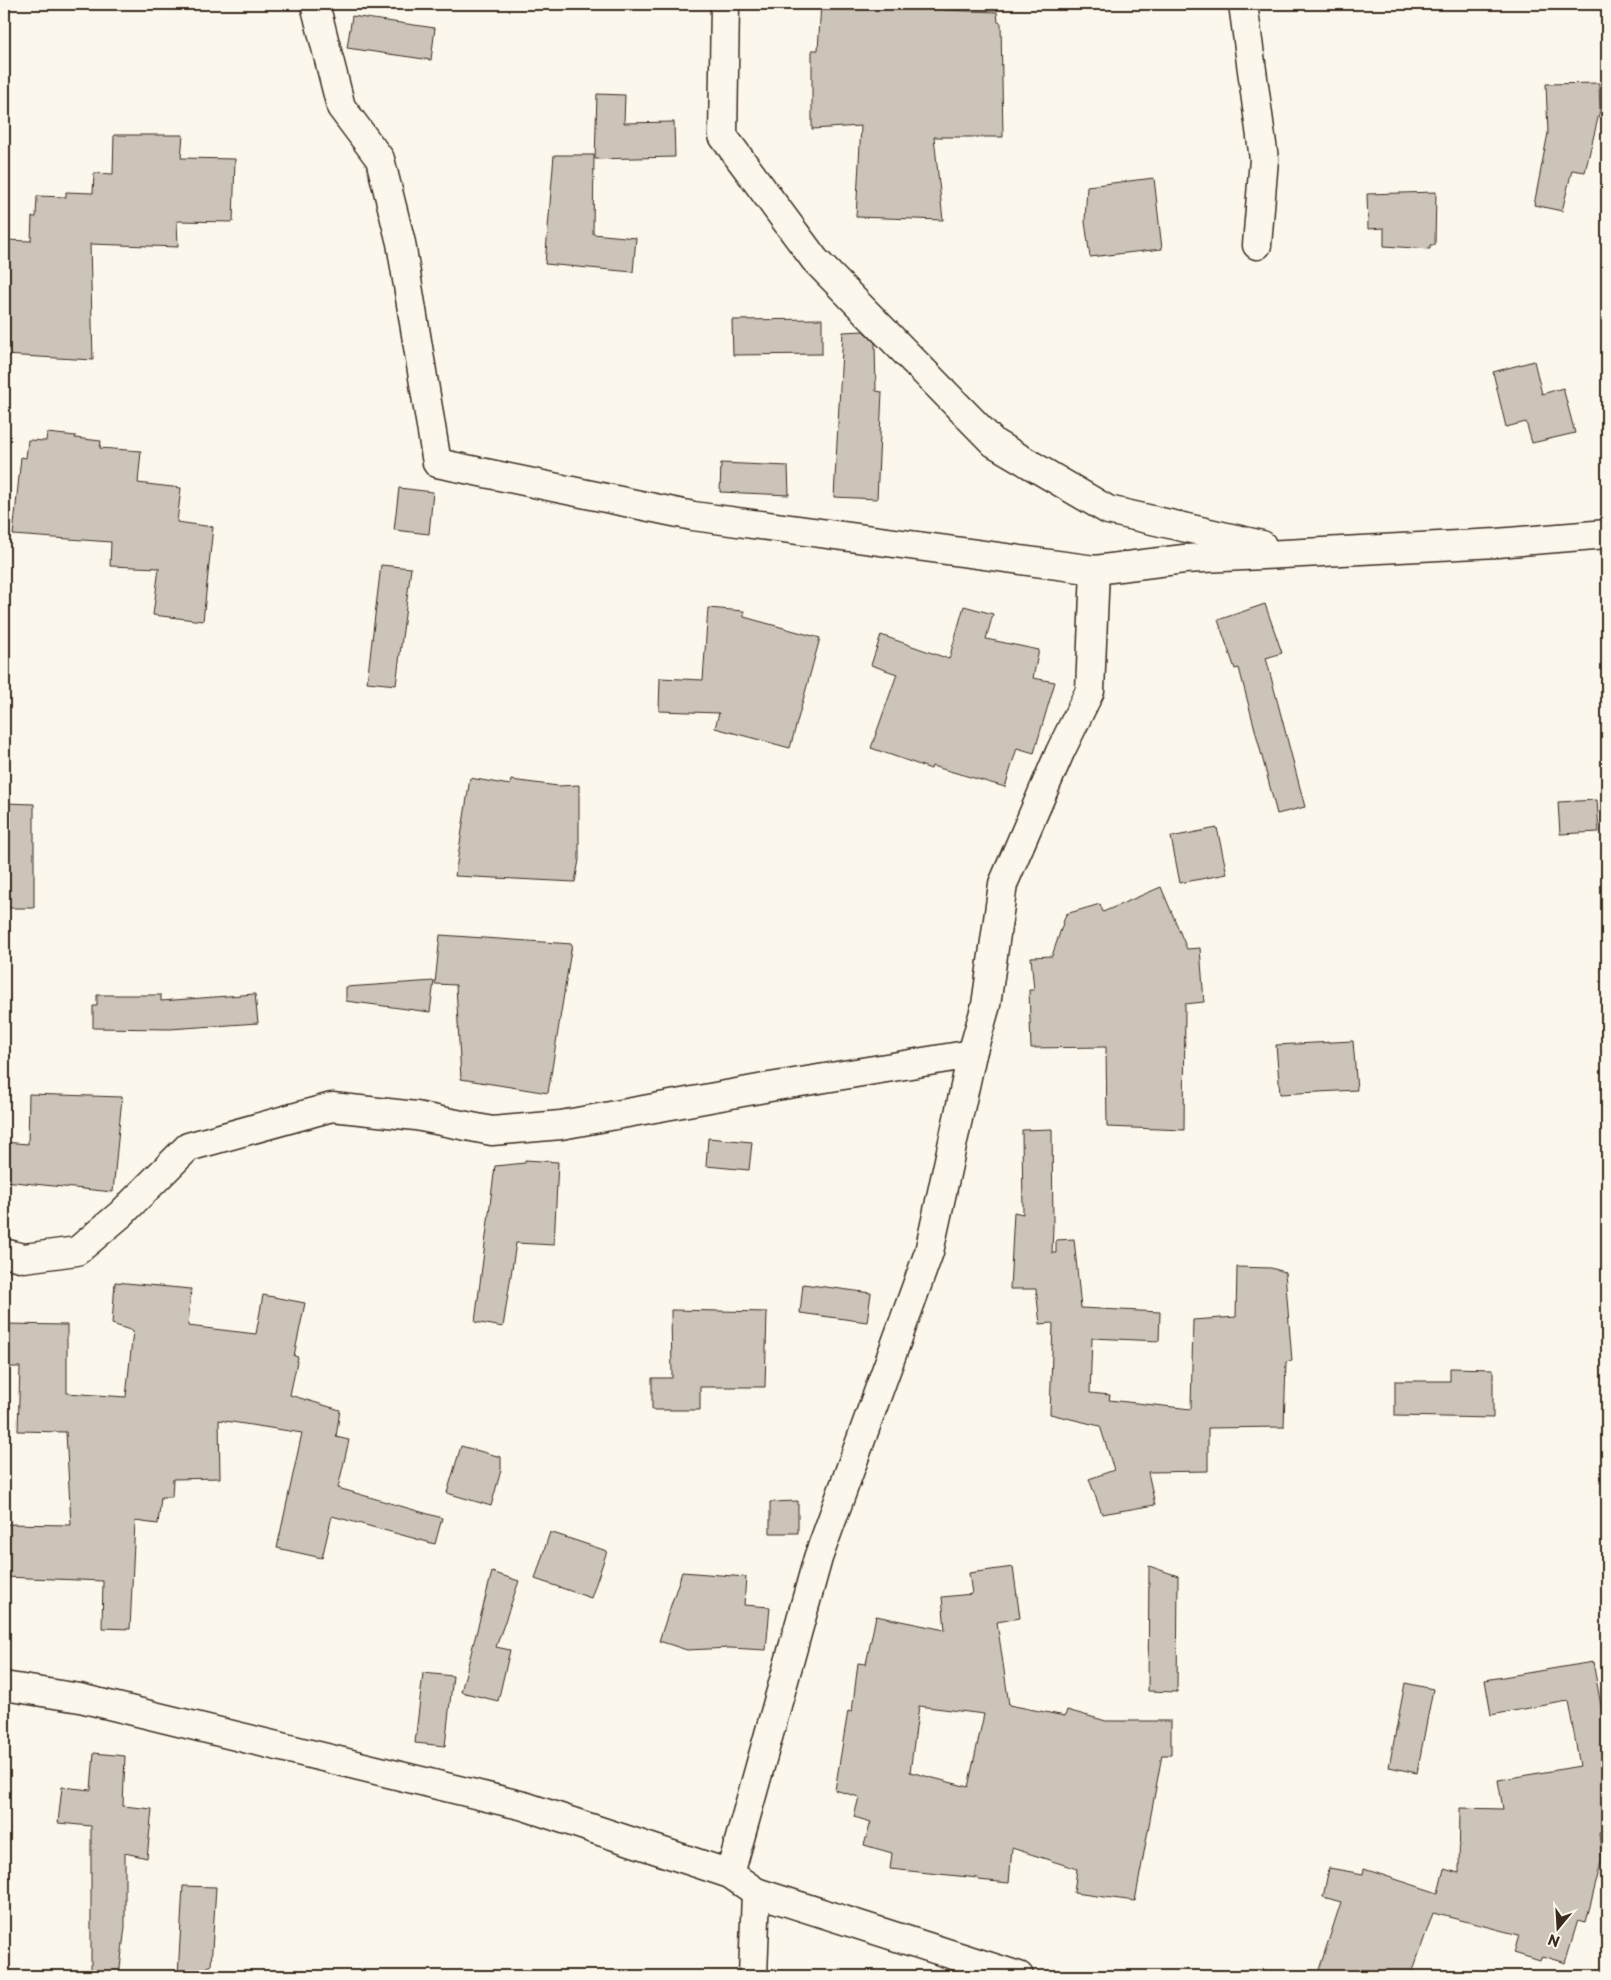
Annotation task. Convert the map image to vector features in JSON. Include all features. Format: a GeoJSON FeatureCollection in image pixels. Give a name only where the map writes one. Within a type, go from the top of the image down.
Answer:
{"type":"FeatureCollection","features":[{"type":"Feature","properties":{"kind":"street"},"geometry":{"type":"LineString","coordinates":[[315,4],[341,107],[380,159],[401,243],[437,463],[693,516],[1095,570],[1184,559],[1497,543],[1607,534]]}},
{"type":"Feature","properties":{"kind":"street"},"geometry":{"type":"LineString","coordinates":[[725,4],[723,136],[814,260],[994,444],[1108,510],[1294,553]]}},
{"type":"Feature","properties":{"kind":"street"},"geometry":{"type":"LineString","coordinates":[[1243,4],[1264,159],[1257,245]]}},
{"type":"Feature","properties":{"kind":"street"},"geometry":{"type":"LineString","coordinates":[[730,1874],[818,1558],[929,1252],[972,1054],[986,1005],[1003,884],[1060,752],[1090,691],[1095,570]]}},
{"type":"Feature","properties":{"kind":"street"},"geometry":{"type":"LineString","coordinates":[[4,1253],[24,1258],[77,1250],[121,1214],[188,1147],[332,1107],[416,1116],[492,1131],[561,1125],[770,1087],[972,1054]]}},
{"type":"Feature","properties":{"kind":"street"},"geometry":{"type":"LineString","coordinates":[[4,1686],[80,1698],[524,1806],[730,1874],[756,1892],[1019,1976]]}},
{"type":"Feature","properties":{"kind":"street"},"geometry":{"type":"LineString","coordinates":[[753,1976],[756,1892]]}},
{"type":"Feature","properties":{"kind":"building"},"geometry":{"type":"Polygon","coordinates":[[[821,4],[944,4],[944,10],[997,12],[998,22],[1001,23],[1003,137],[934,137],[943,220],[856,217],[861,126],[812,129],[812,50],[818,50],[821,4]]]}},
{"type":"Feature","properties":{"kind":"building"},"geometry":{"type":"Polygon","coordinates":[[[352,16],[435,28],[431,60],[347,48],[352,16]]]}},
{"type":"Feature","properties":{"kind":"building"},"geometry":{"type":"Polygon","coordinates":[[[1599,83],[1600,110],[1585,172],[1572,170],[1562,211],[1534,205],[1548,133],[1546,84],[1599,83]]]}},
{"type":"Feature","properties":{"kind":"building"},"geometry":{"type":"Polygon","coordinates":[[[597,94],[625,95],[624,123],[674,122],[675,157],[595,159],[597,94]]]}},
{"type":"Feature","properties":{"kind":"building"},"geometry":{"type":"Polygon","coordinates":[[[114,135],[183,135],[181,158],[235,159],[233,222],[177,221],[178,247],[90,244],[93,360],[4,355],[4,240],[31,241],[32,217],[36,217],[37,196],[66,197],[66,192],[93,193],[94,173],[113,174],[114,135]]]}},
{"type":"Feature","properties":{"kind":"building"},"geometry":{"type":"Polygon","coordinates":[[[554,155],[594,155],[593,234],[636,238],[633,272],[545,264],[554,155]]]}},
{"type":"Feature","properties":{"kind":"building"},"geometry":{"type":"Polygon","coordinates":[[[1154,178],[1162,249],[1090,257],[1085,222],[1087,186],[1154,178]]]}},
{"type":"Feature","properties":{"kind":"building"},"geometry":{"type":"Polygon","coordinates":[[[1436,192],[1435,245],[1430,245],[1430,249],[1384,246],[1384,228],[1368,229],[1367,194],[1436,192]]]}},
{"type":"Feature","properties":{"kind":"building"},"geometry":{"type":"Polygon","coordinates":[[[822,319],[822,354],[733,355],[732,320],[822,319]]]}},
{"type":"Feature","properties":{"kind":"building"},"geometry":{"type":"Polygon","coordinates":[[[863,331],[875,343],[876,391],[882,392],[877,499],[834,497],[843,332],[863,331]]]}},
{"type":"Feature","properties":{"kind":"building"},"geometry":{"type":"Polygon","coordinates":[[[1534,361],[1542,394],[1563,388],[1575,433],[1532,443],[1526,422],[1506,427],[1493,372],[1534,361]]]}},
{"type":"Feature","properties":{"kind":"building"},"geometry":{"type":"Polygon","coordinates":[[[47,433],[101,441],[100,448],[141,451],[138,483],[181,488],[177,522],[213,527],[203,621],[153,615],[159,568],[110,566],[111,542],[13,535],[21,457],[26,458],[28,440],[46,441],[47,433]]]}},
{"type":"Feature","properties":{"kind":"building"},"geometry":{"type":"Polygon","coordinates":[[[721,463],[788,466],[789,495],[720,492],[721,463]]]}},
{"type":"Feature","properties":{"kind":"building"},"geometry":{"type":"Polygon","coordinates":[[[399,488],[433,492],[429,534],[394,530],[399,488]]]}},
{"type":"Feature","properties":{"kind":"building"},"geometry":{"type":"Polygon","coordinates":[[[381,565],[411,568],[396,685],[367,682],[381,565]]]}},
{"type":"Feature","properties":{"kind":"building"},"geometry":{"type":"Polygon","coordinates":[[[1265,604],[1282,653],[1266,658],[1305,807],[1277,814],[1239,668],[1235,669],[1218,620],[1265,604]]]}},
{"type":"Feature","properties":{"kind":"building"},"geometry":{"type":"Polygon","coordinates":[[[964,606],[993,614],[986,639],[1039,650],[1033,678],[1055,682],[1034,753],[1017,748],[1005,787],[932,766],[931,769],[871,748],[897,674],[871,665],[881,635],[949,659],[964,606]]]}},
{"type":"Feature","properties":{"kind":"building"},"geometry":{"type":"Polygon","coordinates":[[[708,608],[744,611],[744,617],[820,638],[790,748],[715,728],[719,713],[659,711],[660,678],[703,680],[708,608]]]}},
{"type":"Feature","properties":{"kind":"building"},"geometry":{"type":"Polygon","coordinates":[[[470,778],[510,785],[511,780],[558,786],[579,785],[579,860],[575,882],[455,876],[470,778]]]}},
{"type":"Feature","properties":{"kind":"building"},"geometry":{"type":"Polygon","coordinates":[[[1597,800],[1599,832],[1560,834],[1558,802],[1597,800]]]}},
{"type":"Feature","properties":{"kind":"building"},"geometry":{"type":"Polygon","coordinates":[[[4,803],[34,804],[34,908],[4,908],[4,803]]]}},
{"type":"Feature","properties":{"kind":"building"},"geometry":{"type":"Polygon","coordinates":[[[1217,828],[1227,874],[1180,883],[1171,837],[1217,828]]]}},
{"type":"Feature","properties":{"kind":"building"},"geometry":{"type":"Polygon","coordinates":[[[1161,887],[1187,949],[1200,948],[1204,1002],[1185,1004],[1184,1130],[1107,1127],[1106,1047],[1031,1048],[1029,990],[1034,990],[1031,957],[1052,956],[1066,914],[1100,904],[1103,912],[1161,887]]]}},
{"type":"Feature","properties":{"kind":"building"},"geometry":{"type":"Polygon","coordinates":[[[440,935],[572,944],[548,1093],[461,1079],[456,985],[435,984],[440,935]]]}},
{"type":"Feature","properties":{"kind":"building"},"geometry":{"type":"Polygon","coordinates":[[[434,981],[430,1012],[346,1001],[346,987],[434,981]]]}},
{"type":"Feature","properties":{"kind":"building"},"geometry":{"type":"Polygon","coordinates":[[[255,994],[258,1023],[170,1029],[93,1028],[93,1006],[97,1006],[97,995],[161,995],[161,1001],[255,994]]]}},
{"type":"Feature","properties":{"kind":"building"},"geometry":{"type":"Polygon","coordinates":[[[1353,1041],[1357,1090],[1280,1094],[1276,1045],[1353,1041]]]}},
{"type":"Feature","properties":{"kind":"building"},"geometry":{"type":"Polygon","coordinates":[[[29,1094],[122,1097],[113,1192],[4,1181],[4,1142],[28,1144],[29,1094]]]}},
{"type":"Feature","properties":{"kind":"building"},"geometry":{"type":"Polygon","coordinates":[[[1052,1129],[1052,1253],[1056,1253],[1056,1240],[1074,1239],[1081,1308],[1160,1312],[1159,1341],[1092,1338],[1090,1393],[1110,1395],[1109,1400],[1191,1409],[1193,1320],[1236,1317],[1237,1267],[1271,1268],[1285,1272],[1292,1361],[1286,1362],[1284,1427],[1208,1428],[1208,1471],[1148,1472],[1155,1505],[1102,1514],[1089,1479],[1114,1470],[1100,1426],[1050,1414],[1053,1323],[1040,1324],[1036,1289],[1010,1289],[1014,1212],[1023,1214],[1022,1130],[1052,1129]]]}},
{"type":"Feature","properties":{"kind":"building"},"geometry":{"type":"Polygon","coordinates":[[[708,1138],[752,1142],[749,1170],[706,1166],[708,1138]]]}},
{"type":"Feature","properties":{"kind":"building"},"geometry":{"type":"Polygon","coordinates":[[[525,1160],[558,1162],[554,1245],[516,1243],[503,1327],[475,1322],[495,1166],[525,1163],[525,1160]]]}},
{"type":"Feature","properties":{"kind":"building"},"geometry":{"type":"Polygon","coordinates":[[[115,1282],[191,1289],[188,1326],[256,1334],[263,1295],[305,1303],[294,1356],[298,1357],[290,1395],[340,1410],[336,1437],[349,1440],[338,1488],[442,1518],[435,1544],[332,1516],[322,1558],[277,1548],[302,1433],[219,1420],[220,1478],[173,1479],[172,1497],[161,1497],[158,1524],[135,1521],[130,1629],[102,1628],[103,1581],[4,1577],[4,1524],[71,1525],[66,1432],[18,1431],[20,1367],[4,1367],[4,1324],[67,1325],[67,1393],[126,1397],[133,1331],[112,1324],[115,1282]]]}},
{"type":"Feature","properties":{"kind":"building"},"geometry":{"type":"Polygon","coordinates":[[[803,1284],[871,1293],[867,1322],[800,1313],[803,1284]]]}},
{"type":"Feature","properties":{"kind":"building"},"geometry":{"type":"Polygon","coordinates":[[[671,1310],[767,1312],[765,1387],[700,1387],[700,1410],[652,1410],[652,1378],[672,1378],[671,1310]]]}},
{"type":"Feature","properties":{"kind":"building"},"geometry":{"type":"Polygon","coordinates":[[[1450,1368],[1493,1369],[1493,1418],[1395,1416],[1395,1381],[1450,1381],[1450,1368]]]}},
{"type":"Feature","properties":{"kind":"building"},"geometry":{"type":"Polygon","coordinates":[[[461,1446],[501,1457],[501,1470],[491,1506],[447,1493],[461,1446]]]}},
{"type":"Feature","properties":{"kind":"building"},"geometry":{"type":"Polygon","coordinates":[[[798,1501],[798,1533],[770,1533],[770,1502],[798,1501]]]}},
{"type":"Feature","properties":{"kind":"building"},"geometry":{"type":"Polygon","coordinates":[[[550,1532],[607,1551],[591,1598],[535,1579],[550,1532]]]}},
{"type":"Feature","properties":{"kind":"building"},"geometry":{"type":"Polygon","coordinates":[[[1149,1566],[1178,1576],[1177,1692],[1148,1691],[1149,1566]]]}},
{"type":"Feature","properties":{"kind":"building"},"geometry":{"type":"Polygon","coordinates":[[[1013,1567],[1020,1618],[997,1622],[1009,1705],[1065,1716],[1067,1710],[1106,1721],[1171,1721],[1171,1755],[1162,1755],[1135,1901],[1074,1893],[1077,1869],[1012,1848],[1009,1883],[890,1869],[892,1853],[864,1845],[871,1822],[854,1817],[859,1797],[835,1790],[848,1711],[852,1712],[858,1663],[866,1664],[876,1616],[945,1630],[942,1597],[972,1594],[969,1573],[1013,1567]],[[919,1706],[910,1772],[968,1787],[984,1714],[919,1706]]]}},
{"type":"Feature","properties":{"kind":"building"},"geometry":{"type":"Polygon","coordinates":[[[492,1572],[519,1581],[496,1647],[510,1650],[498,1701],[461,1692],[492,1572]]]}},
{"type":"Feature","properties":{"kind":"building"},"geometry":{"type":"Polygon","coordinates":[[[682,1572],[746,1577],[744,1605],[770,1607],[766,1650],[730,1648],[687,1650],[659,1641],[682,1572]]]}},
{"type":"Feature","properties":{"kind":"building"},"geometry":{"type":"Polygon","coordinates":[[[1593,1662],[1607,1738],[1607,1832],[1599,1833],[1602,1859],[1586,1922],[1578,1920],[1565,1963],[1542,1956],[1540,1961],[1514,1953],[1519,1935],[1433,1913],[1411,1976],[1317,1976],[1341,1902],[1323,1897],[1329,1868],[1363,1874],[1364,1869],[1438,1893],[1444,1869],[1459,1873],[1460,1808],[1503,1809],[1498,1780],[1580,1766],[1568,1701],[1491,1715],[1485,1680],[1593,1662]]]}},
{"type":"Feature","properties":{"kind":"building"},"geometry":{"type":"Polygon","coordinates":[[[423,1673],[453,1676],[445,1746],[415,1743],[423,1673]]]}},
{"type":"Feature","properties":{"kind":"building"},"geometry":{"type":"Polygon","coordinates":[[[1405,1683],[1433,1689],[1417,1773],[1389,1767],[1405,1683]]]}},
{"type":"Feature","properties":{"kind":"building"},"geometry":{"type":"Polygon","coordinates":[[[94,1753],[125,1756],[123,1806],[152,1809],[147,1858],[125,1853],[125,1927],[119,1976],[91,1976],[91,1826],[58,1823],[62,1787],[91,1790],[94,1753]]]}},
{"type":"Feature","properties":{"kind":"building"},"geometry":{"type":"Polygon","coordinates":[[[183,1886],[216,1887],[211,1966],[208,1966],[207,1976],[178,1976],[183,1886]]]}}]}
